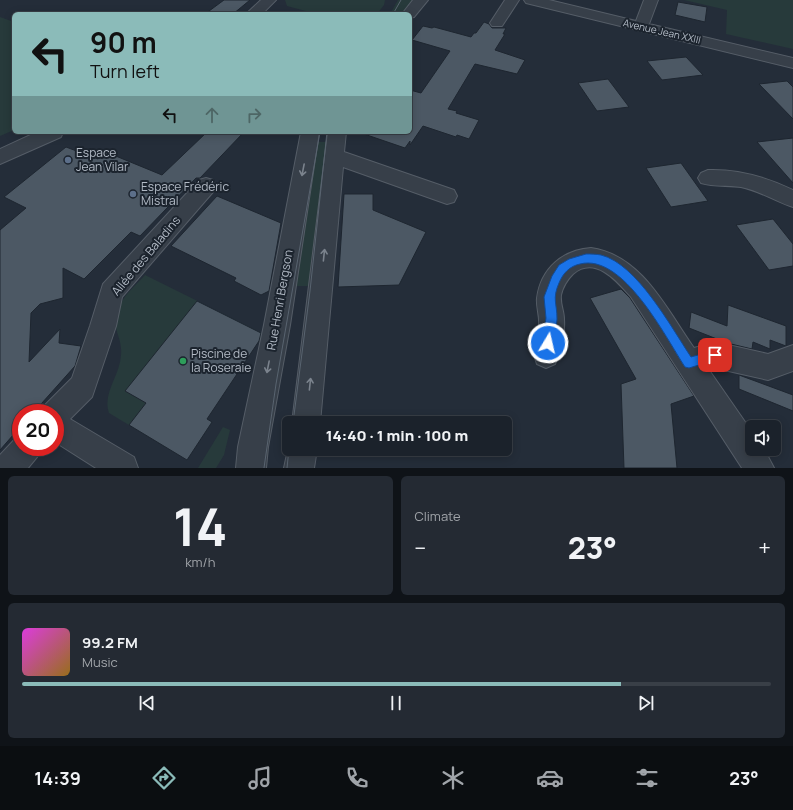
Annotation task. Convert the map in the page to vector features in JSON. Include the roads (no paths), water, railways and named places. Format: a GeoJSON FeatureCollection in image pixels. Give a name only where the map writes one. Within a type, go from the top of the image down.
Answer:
{"type":"FeatureCollection","features":[{"type":"Feature","properties":{"kind":"street"},"geometry":{"type":"LineString","coordinates":[[255,12],[269,0]]}},
{"type":"Feature","properties":{"kind":"street"},"geometry":{"type":"LineString","coordinates":[[411,12],[421,0]]}},
{"type":"Feature","properties":{"kind":"street"},"geometry":{"type":"LineString","coordinates":[[497,23],[512,0]]}},
{"type":"Feature","properties":{"kind":"street","name":"Avenue Jean XXIII"},"geometry":{"type":"LineString","coordinates":[[531,0],[793,62]]}},
{"type":"Feature","properties":{"kind":"street"},"geometry":{"type":"LineString","coordinates":[[641,26],[651,0]]}},
{"type":"Feature","properties":{"kind":"street"},"geometry":{"type":"LineString","coordinates":[[0,157],[50,134]]}},
{"type":"Feature","properties":{"kind":"street","name":"Rue Henri Bergson"},"geometry":{"type":"LineString","coordinates":[[251,468],[253,447],[310,134]]}},
{"type":"Feature","properties":{"kind":"street"},"geometry":{"type":"LineString","coordinates":[[307,416],[337,134]]}},
{"type":"Feature","properties":{"kind":"street"},"geometry":{"type":"LineString","coordinates":[[334,156],[447,196]]}},
{"type":"Feature","properties":{"kind":"street"},"geometry":{"type":"LineString","coordinates":[[708,178],[720,177],[761,183],[793,198]]}},
{"type":"Feature","properties":{"kind":"street","name":"Allée des Baladins"},"geometry":{"type":"LineString","coordinates":[[64,406],[82,387],[103,326],[111,292],[206,186]]}},
{"type":"Feature","properties":{"kind":"street"},"geometry":{"type":"LineString","coordinates":[[546,355],[552,318],[549,297],[555,279],[562,268],[572,261],[586,258],[600,259],[624,273],[639,289],[760,468]]}},
{"type":"Feature","properties":{"kind":"street"},"geometry":{"type":"LineString","coordinates":[[689,363],[715,355],[768,367],[793,358]]}},
{"type":"Feature","properties":{"kind":"street"},"geometry":{"type":"LineString","coordinates":[[64,432],[123,468]]}},
{"type":"Feature","properties":{"kind":"street"},"geometry":{"type":"LineString","coordinates":[[8,468],[19,456]]}},
{"type":"Feature","properties":{"kind":"street"},"geometry":{"type":"LineString","coordinates":[[299,468],[301,456]]}},
{"type":"Feature","properties":{"kind":"tram line"},"geometry":{"type":"LineString","coordinates":[[394,12],[401,0]]}},
{"type":"Feature","properties":{"kind":"tram line"},"geometry":{"type":"LineString","coordinates":[[264,468],[276,384],[320,134]]}},
{"type":"Feature","properties":{"kind":"tram line"},"geometry":{"type":"LineString","coordinates":[[294,416],[310,291],[327,134]]}},
{"type":"Feature","properties":{"kind":"tram line"},"geometry":{"type":"LineString","coordinates":[[287,468],[288,456]]}},
{"type":"Feature","properties":{"kind":"place","name":"Espace Jean Vilar"},"geometry":{"type":"Point","coordinates":[68,160]}},
{"type":"Feature","properties":{"kind":"place","name":"Espace Frédéric Mistral"},"geometry":{"type":"Point","coordinates":[133,194]}},
{"type":"Feature","properties":{"kind":"place","name":"Piscine de la Roseraie"},"geometry":{"type":"Point","coordinates":[183,361]}}]}
